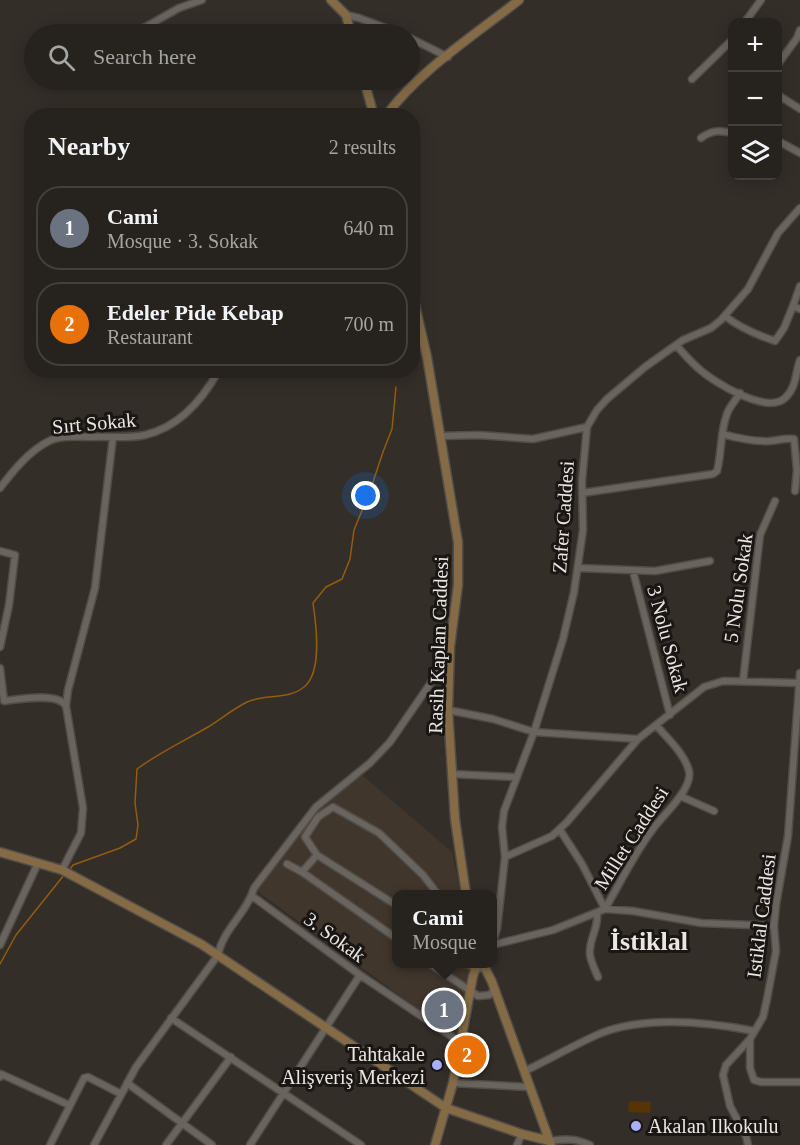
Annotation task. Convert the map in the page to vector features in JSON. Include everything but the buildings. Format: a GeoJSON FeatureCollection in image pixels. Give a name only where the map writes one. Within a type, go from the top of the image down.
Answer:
{"type":"FeatureCollection","features":[{"type":"Feature","properties":{"kind":"street"},"geometry":{"type":"LineString","coordinates":[[151,24],[179,8],[202,0]]}},
{"type":"Feature","properties":{"kind":"street"},"geometry":{"type":"LineString","coordinates":[[331,0],[346,15],[348,24]]}},
{"type":"Feature","properties":{"kind":"street"},"geometry":{"type":"LineString","coordinates":[[420,80],[519,0]]}},
{"type":"Feature","properties":{"kind":"street"},"geometry":{"type":"LineString","coordinates":[[748,18],[761,0]]}},
{"type":"Feature","properties":{"kind":"street"},"geometry":{"type":"LineString","coordinates":[[346,15],[375,24]]}},
{"type":"Feature","properties":{"kind":"street"},"geometry":{"type":"LineString","coordinates":[[782,58],[797,38],[800,30]]}},
{"type":"Feature","properties":{"kind":"street"},"geometry":{"type":"LineString","coordinates":[[420,43],[447,57]]}},
{"type":"Feature","properties":{"kind":"street"},"geometry":{"type":"LineString","coordinates":[[692,78],[728,44]]}},
{"type":"Feature","properties":{"kind":"street"},"geometry":{"type":"LineString","coordinates":[[367,90],[372,108]]}},
{"type":"Feature","properties":{"kind":"street"},"geometry":{"type":"LineString","coordinates":[[391,108],[408,90]]}},
{"type":"Feature","properties":{"kind":"street"},"geometry":{"type":"LineString","coordinates":[[782,98],[800,109]]}},
{"type":"Feature","properties":{"kind":"street"},"geometry":{"type":"LineString","coordinates":[[701,138],[710,132],[721,130],[728,132]]}},
{"type":"Feature","properties":{"kind":"street"},"geometry":{"type":"LineString","coordinates":[[782,144],[800,153]]}},
{"type":"Feature","properties":{"kind":"street"},"geometry":{"type":"LineString","coordinates":[[441,436],[478,435],[533,439],[587,427],[607,399],[645,367],[675,345],[711,328],[725,316],[748,289],[778,233],[800,208]]}},
{"type":"Feature","properties":{"kind":"street"},"geometry":{"type":"LineString","coordinates":[[725,316],[734,324],[775,341],[797,308],[800,286]]}},
{"type":"Feature","properties":{"kind":"street","name":"Rasih Kaplan Caddesi"},"geometry":{"type":"LineString","coordinates":[[420,323],[458,542],[458,585],[450,647],[448,710],[454,819],[465,890]]}},
{"type":"Feature","properties":{"kind":"street"},"geometry":{"type":"LineString","coordinates":[[675,345],[699,369],[755,401],[775,403],[782,401],[792,390],[800,360]]}},
{"type":"Feature","properties":{"kind":"street","name":"Sırt Sokak"},"geometry":{"type":"LineString","coordinates":[[0,488],[29,455],[48,442],[68,438],[145,435],[171,424],[202,398],[214,378]]}},
{"type":"Feature","properties":{"kind":"street"},"geometry":{"type":"LineString","coordinates":[[582,493],[713,474],[717,471],[720,462],[722,434],[728,412],[740,393]]}},
{"type":"Feature","properties":{"kind":"street","name":"Zafer Caddesi"},"geometry":{"type":"LineString","coordinates":[[497,929],[505,857],[502,821],[534,732],[563,639],[578,568],[583,530],[582,493],[587,427]]}},
{"type":"Feature","properties":{"kind":"street"},"geometry":{"type":"LineString","coordinates":[[722,434],[773,441],[780,438],[794,439],[795,492]]}},
{"type":"Feature","properties":{"kind":"street"},"geometry":{"type":"LineString","coordinates":[[62,870],[81,833],[83,808],[66,706],[94,588],[113,437]]}},
{"type":"Feature","properties":{"kind":"street","name":"5 Nolu Sokak"},"geometry":{"type":"LineString","coordinates":[[743,681],[760,535],[775,501]]}},
{"type":"Feature","properties":{"kind":"street"},"geometry":{"type":"LineString","coordinates":[[0,551],[15,555],[9,605],[0,647]]}},
{"type":"Feature","properties":{"kind":"street"},"geometry":{"type":"LineString","coordinates":[[578,568],[655,571],[710,561]]}},
{"type":"Feature","properties":{"kind":"street","name":"3 Nolu Sokak"},"geometry":{"type":"LineString","coordinates":[[633,571],[670,715]]}},
{"type":"Feature","properties":{"kind":"street"},"geometry":{"type":"LineString","coordinates":[[94,1145],[136,1067],[218,955],[226,932],[252,896],[254,888],[316,807],[370,763],[390,742],[430,684],[450,647]]}},
{"type":"Feature","properties":{"kind":"street"},"geometry":{"type":"LineString","coordinates":[[0,668],[4,701],[49,698],[64,701],[66,706]]}},
{"type":"Feature","properties":{"kind":"street","name":"Istiklal Caddesi"},"geometry":{"type":"LineString","coordinates":[[748,1145],[746,1136],[730,1106],[723,1075],[726,1065],[750,1040],[763,1017],[769,989],[776,951],[774,926],[788,836],[800,673]]}},
{"type":"Feature","properties":{"kind":"street"},"geometry":{"type":"LineString","coordinates":[[505,857],[543,841],[560,830],[638,739],[704,687],[713,682],[723,681],[800,683]]}},
{"type":"Feature","properties":{"kind":"street"},"geometry":{"type":"LineString","coordinates":[[448,710],[534,732],[638,739]]}},
{"type":"Feature","properties":{"kind":"street","name":"Millet Caddesi"},"geometry":{"type":"LineString","coordinates":[[605,909],[652,829],[680,796],[687,782],[688,770],[683,757],[656,725]]}},
{"type":"Feature","properties":{"kind":"street"},"geometry":{"type":"LineString","coordinates":[[452,774],[516,777]]}},
{"type":"Feature","properties":{"kind":"street"},"geometry":{"type":"LineString","coordinates":[[680,796],[714,811]]}},
{"type":"Feature","properties":{"kind":"street"},"geometry":{"type":"LineString","coordinates":[[392,902],[317,855],[305,837],[318,817],[333,807],[379,833],[423,875],[434,890]]}},
{"type":"Feature","properties":{"kind":"street"},"geometry":{"type":"LineString","coordinates":[[560,830],[582,864],[605,909]]}},
{"type":"Feature","properties":{"kind":"street"},"geometry":{"type":"LineString","coordinates":[[0,852],[62,870],[201,944],[446,1108],[550,1143],[567,1138],[578,1139],[590,1145]]}},
{"type":"Feature","properties":{"kind":"street"},"geometry":{"type":"LineString","coordinates":[[302,872],[317,855]]}},
{"type":"Feature","properties":{"kind":"street"},"geometry":{"type":"LineString","coordinates":[[0,945],[38,863]]}},
{"type":"Feature","properties":{"kind":"street"},"geometry":{"type":"LineString","coordinates":[[287,864],[392,935]]}},
{"type":"Feature","properties":{"kind":"street","name":"3. Sokak"},"geometry":{"type":"LineString","coordinates":[[252,896],[360,975],[460,1042]]}},
{"type":"Feature","properties":{"kind":"street"},"geometry":{"type":"LineString","coordinates":[[497,944],[553,930],[605,909],[633,911],[701,923],[774,926]]}},
{"type":"Feature","properties":{"kind":"street"},"geometry":{"type":"LineString","coordinates":[[597,912],[598,922],[590,948],[590,956],[598,977]]}},
{"type":"Feature","properties":{"kind":"street"},"geometry":{"type":"LineString","coordinates":[[437,968],[470,993],[483,996],[495,990]]}},
{"type":"Feature","properties":{"kind":"street"},"geometry":{"type":"LineString","coordinates":[[435,1145],[453,1083],[470,993],[478,968]]}},
{"type":"Feature","properties":{"kind":"street"},"geometry":{"type":"LineString","coordinates":[[482,968],[488,974],[495,990],[550,1143]]}},
{"type":"Feature","properties":{"kind":"street"},"geometry":{"type":"LineString","coordinates":[[250,1145],[360,975]]}},
{"type":"Feature","properties":{"kind":"street"},"geometry":{"type":"LineString","coordinates":[[171,1018],[361,1145]]}},
{"type":"Feature","properties":{"kind":"street"},"geometry":{"type":"LineString","coordinates":[[525,1071],[601,1033],[643,1024],[682,1022],[723,1025],[754,1031]]}},
{"type":"Feature","properties":{"kind":"street"},"geometry":{"type":"LineString","coordinates":[[750,1040],[750,1068],[754,1080],[800,1082]]}},
{"type":"Feature","properties":{"kind":"street"},"geometry":{"type":"LineString","coordinates":[[166,1145],[231,1057]]}},
{"type":"Feature","properties":{"kind":"street"},"geometry":{"type":"LineString","coordinates":[[0,1077],[1,1074],[69,1105]]}},
{"type":"Feature","properties":{"kind":"street"},"geometry":{"type":"LineString","coordinates":[[50,1145],[82,1080],[88,1077],[121,1094]]}},
{"type":"Feature","properties":{"kind":"street"},"geometry":{"type":"LineString","coordinates":[[127,1083],[212,1145]]}},
{"type":"Feature","properties":{"kind":"street"},"geometry":{"type":"LineString","coordinates":[[453,1083],[530,1087]]}},
{"type":"Feature","properties":{"kind":"street"},"geometry":{"type":"LineString","coordinates":[[518,1145],[522,1134]]}},
{"type":"Feature","properties":{"kind":"shaded area"},"geometry":{"type":"Polygon","coordinates":[[[361,774],[452,852],[460,890],[392,890],[392,968],[471,968],[458,1038],[257,891],[319,808],[361,774]]]}},
{"type":"Feature","properties":{"kind":"shaded area"},"geometry":{"type":"Polygon","coordinates":[[[629,1101],[651,1102],[650,1113],[628,1112],[629,1101]]]}},
{"type":"Feature","properties":{"kind":"waterway"},"geometry":{"type":"LineString","coordinates":[[70,869],[73,865],[120,848],[136,839],[137,769],[247,702],[291,694],[304,687],[310,680],[314,670],[317,647],[313,603],[326,587],[342,579],[350,559],[354,530],[392,429],[396,387]]}},
{"type":"Feature","properties":{"kind":"waterway"},"geometry":{"type":"LineString","coordinates":[[0,964],[16,935],[64,875]]}},
{"type":"Feature","properties":{"kind":"place","name":"Cami"},"geometry":{"type":"Point","coordinates":[444,1010]}},
{"type":"Feature","properties":{"kind":"place","name":"Edeler Pide Kebap"},"geometry":{"type":"Point","coordinates":[467,1055]}},
{"type":"Feature","properties":{"kind":"place","name":"Tahtakale Alişveriş Merkezi"},"geometry":{"type":"Point","coordinates":[437,1065]}},
{"type":"Feature","properties":{"kind":"place","name":"Akalan Ilkokulu"},"geometry":{"type":"Point","coordinates":[636,1126]}},
{"type":"Feature","properties":{"kind":"district","name":"İstiklal"},"geometry":{"type":"Point","coordinates":[649,941]}}]}
